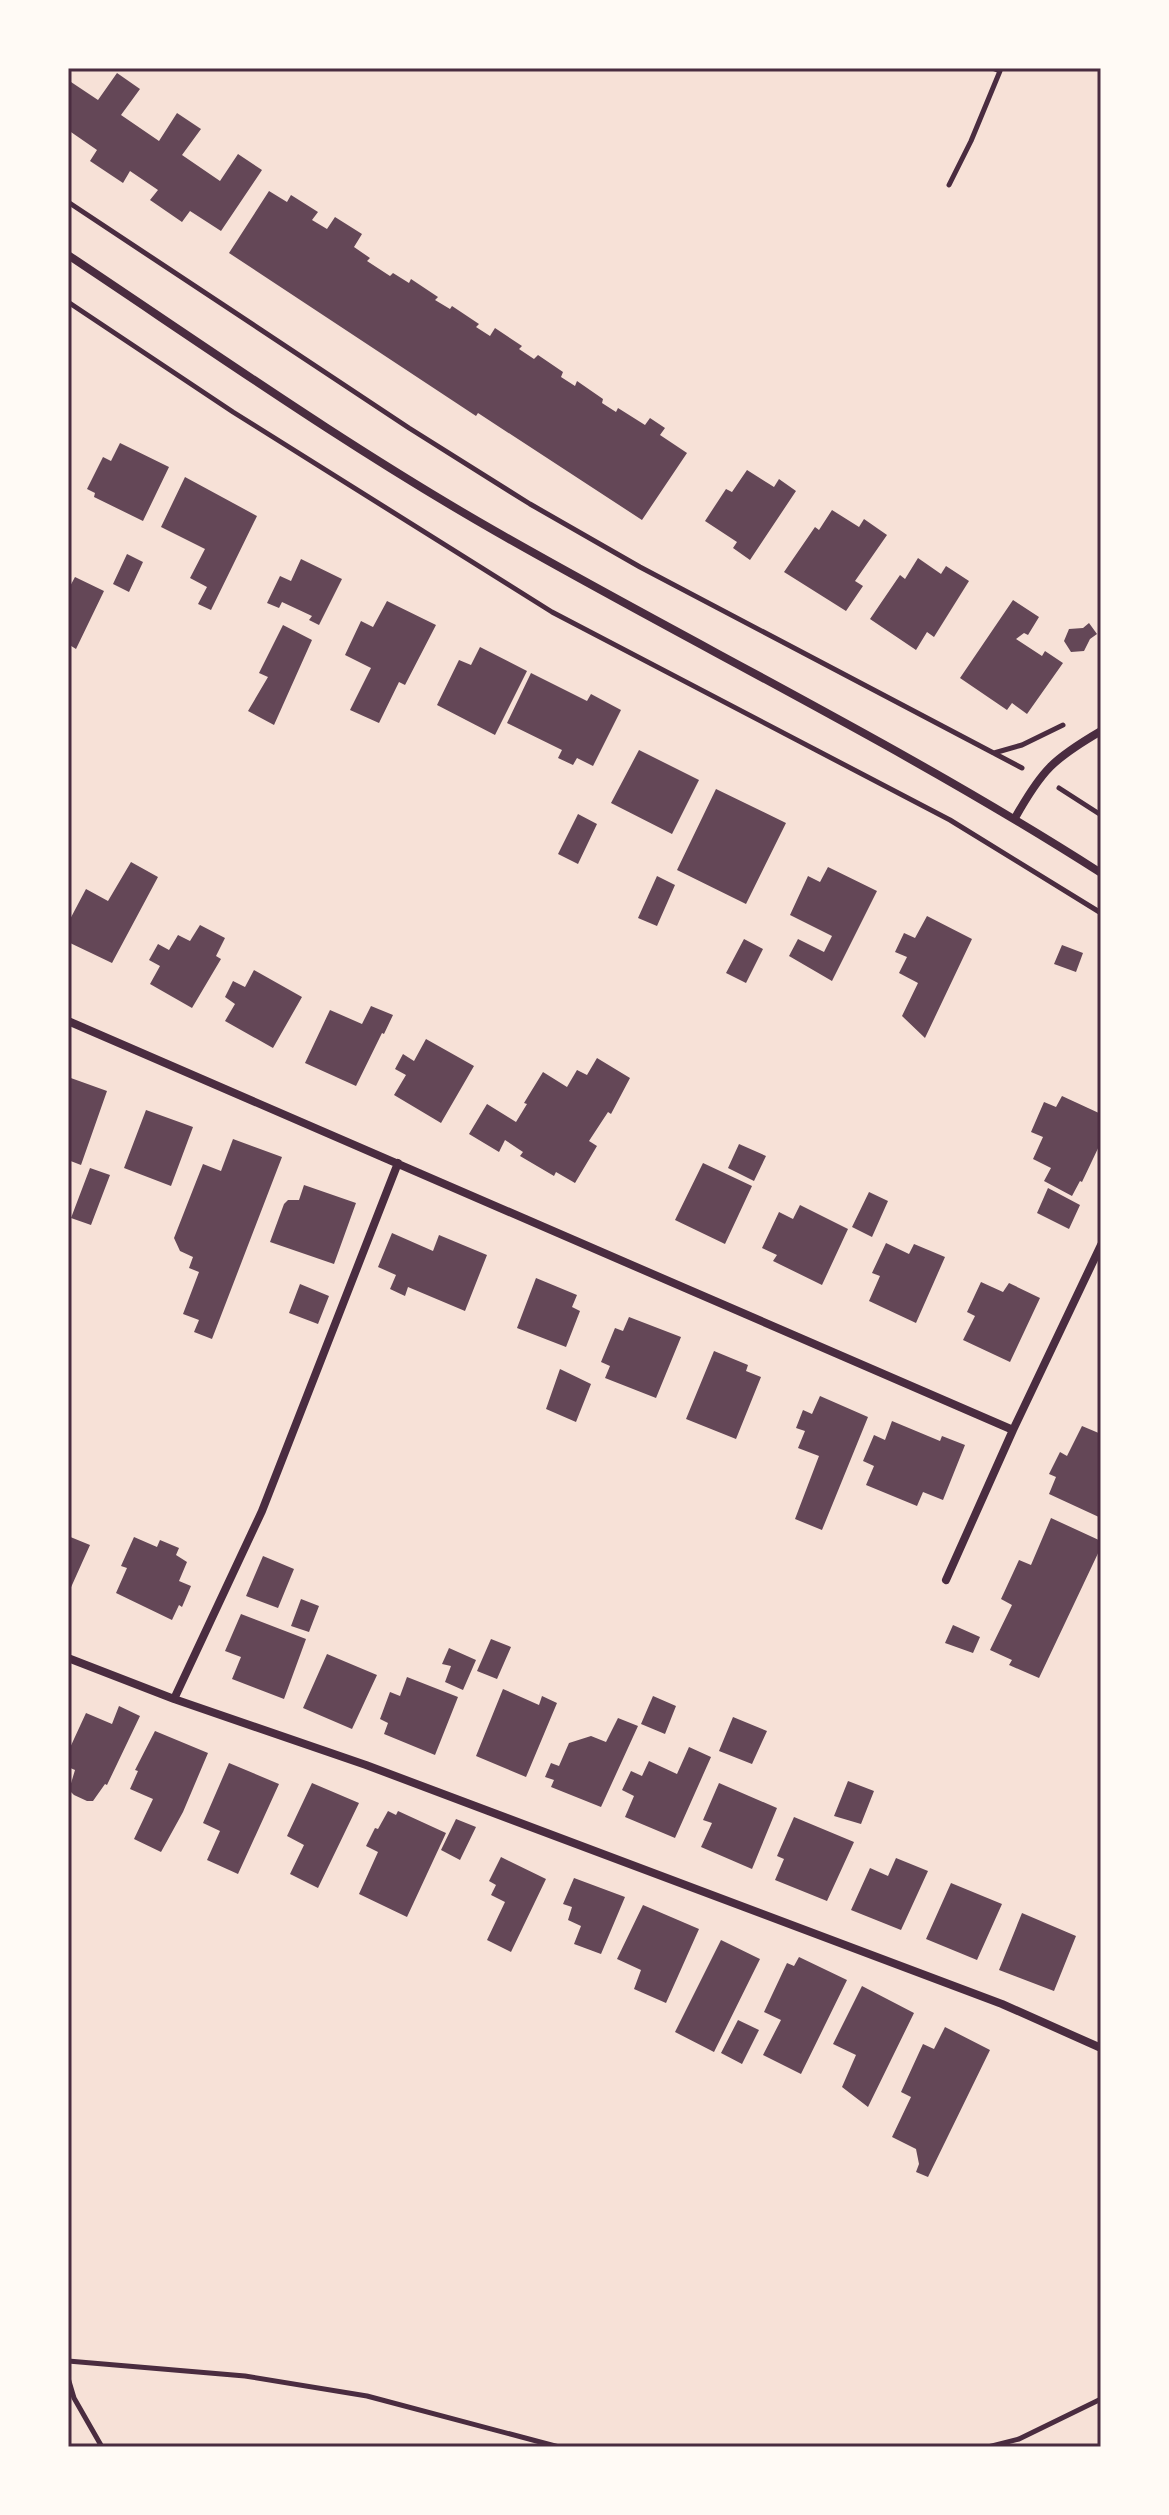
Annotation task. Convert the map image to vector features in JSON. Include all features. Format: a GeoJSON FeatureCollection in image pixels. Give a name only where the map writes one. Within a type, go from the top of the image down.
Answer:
{"type":"FeatureCollection","features":[{"type":"Feature","properties":{"kind":"street"},"geometry":{"type":"LineString","coordinates":[[68,255],[312,418],[494,530],[1015,818],[1101,873]]}},
{"type":"Feature","properties":{"kind":"street"},"geometry":{"type":"LineString","coordinates":[[1015,818],[1039,777],[1056,760],[1101,731]]}},
{"type":"Feature","properties":{"kind":"street"},"geometry":{"type":"LineString","coordinates":[[68,1021],[1013,1430]]}},
{"type":"Feature","properties":{"kind":"street"},"geometry":{"type":"LineString","coordinates":[[174,1699],[262,1511],[398,1163]]}},
{"type":"Feature","properties":{"kind":"street"},"geometry":{"type":"LineString","coordinates":[[946,1580],[1101,1245]]}},
{"type":"Feature","properties":{"kind":"street"},"geometry":{"type":"LineString","coordinates":[[68,1658],[174,1699],[366,1765],[973,1994],[1101,2048]]}},
{"type":"Feature","properties":{"kind":"path"},"geometry":{"type":"LineString","coordinates":[[949,185],[1001,70],[992,68]]}},
{"type":"Feature","properties":{"kind":"path"},"geometry":{"type":"LineString","coordinates":[[68,202],[395,420],[530,504],[640,567],[1039,777],[1101,815]]}},
{"type":"Feature","properties":{"kind":"path"},"geometry":{"type":"LineString","coordinates":[[68,302],[247,421],[552,612],[950,820],[1101,913]]}},
{"type":"Feature","properties":{"kind":"path"},"geometry":{"type":"LineString","coordinates":[[993,753],[1022,745],[1074,719]]}},
{"type":"Feature","properties":{"kind":"path"},"geometry":{"type":"LineString","coordinates":[[68,2361],[245,2376],[367,2396],[559,2447]]}},
{"type":"Feature","properties":{"kind":"path"},"geometry":{"type":"LineString","coordinates":[[68,2378],[74,2398],[102,2447]]}},
{"type":"Feature","properties":{"kind":"path"},"geometry":{"type":"LineString","coordinates":[[988,2447],[1019,2439],[1101,2399]]}},
{"type":"Feature","properties":{"kind":"path"},"geometry":{"type":"LineString","coordinates":[[533,2439],[540,2447]]}},
{"type":"Feature","properties":{"kind":"building"},"geometry":{"type":"Polygon","coordinates":[[[117,73],[140,89],[121,115],[159,141],[177,113],[201,129],[182,155],[220,181],[238,154],[262,170],[221,231],[190,211],[182,222],[150,200],[158,190],[130,171],[123,183],[90,161],[97,150],[68,130],[68,80],[98,100],[117,73]]]}},
{"type":"Feature","properties":{"kind":"building"},"geometry":{"type":"Polygon","coordinates":[[[269,191],[287,202],[291,195],[318,212],[312,220],[327,229],[335,217],[362,234],[354,247],[370,258],[367,261],[390,276],[393,273],[409,283],[411,279],[438,297],[435,300],[450,309],[452,306],[479,324],[476,327],[490,336],[495,328],[522,346],[519,349],[534,359],[538,355],[563,372],[561,377],[575,386],[577,381],[616,412],[618,408],[645,425],[650,418],[665,428],[660,435],[687,453],[642,520],[478,413],[476,416],[229,253],[269,191]]]}},
{"type":"Feature","properties":{"kind":"building"},"geometry":{"type":"Polygon","coordinates":[[[120,443],[169,467],[143,521],[94,497],[95,493],[87,489],[103,457],[111,461],[120,443]]]}},
{"type":"Feature","properties":{"kind":"building"},"geometry":{"type":"Polygon","coordinates":[[[747,470],[774,487],[779,479],[796,491],[750,560],[733,548],[737,542],[705,521],[726,489],[732,492],[747,470]]]}},
{"type":"Feature","properties":{"kind":"building"},"geometry":{"type":"Polygon","coordinates":[[[185,477],[257,516],[211,610],[198,604],[207,587],[190,578],[205,549],[161,527],[185,477]]]}},
{"type":"Feature","properties":{"kind":"building"},"geometry":{"type":"Polygon","coordinates":[[[832,510],[859,527],[864,519],[887,535],[855,581],[863,586],[846,611],[784,572],[815,527],[819,530],[832,510]]]}},
{"type":"Feature","properties":{"kind":"building"},"geometry":{"type":"Polygon","coordinates":[[[127,554],[143,562],[129,592],[113,584],[127,554]]]}},
{"type":"Feature","properties":{"kind":"building"},"geometry":{"type":"Polygon","coordinates":[[[918,558],[941,574],[946,566],[969,581],[934,637],[927,632],[916,650],[870,619],[900,575],[905,579],[918,558]]]}},
{"type":"Feature","properties":{"kind":"building"},"geometry":{"type":"Polygon","coordinates":[[[301,559],[342,579],[319,625],[309,620],[312,616],[282,602],[279,608],[267,603],[280,576],[291,581],[301,559]]]}},
{"type":"Feature","properties":{"kind":"building"},"geometry":{"type":"Polygon","coordinates":[[[75,577],[104,591],[76,649],[68,644],[68,590],[75,577]]]}},
{"type":"Feature","properties":{"kind":"building"},"geometry":{"type":"Polygon","coordinates":[[[1013,600],[1039,617],[1028,635],[1024,633],[1016,639],[1042,656],[1045,651],[1063,663],[1027,714],[1012,703],[1007,710],[960,678],[1013,600]]]}},
{"type":"Feature","properties":{"kind":"building"},"geometry":{"type":"Polygon","coordinates":[[[387,601],[436,625],[405,685],[399,682],[379,723],[350,710],[371,668],[345,655],[361,621],[373,627],[387,601]]]}},
{"type":"Feature","properties":{"kind":"building"},"geometry":{"type":"Polygon","coordinates":[[[1089,623],[1097,634],[1090,639],[1084,651],[1071,652],[1064,641],[1069,629],[1083,628],[1089,623]]]}},
{"type":"Feature","properties":{"kind":"building"},"geometry":{"type":"Polygon","coordinates":[[[283,625],[312,640],[274,725],[248,711],[268,677],[259,673],[283,625]]]}},
{"type":"Feature","properties":{"kind":"building"},"geometry":{"type":"Polygon","coordinates":[[[480,647],[527,671],[495,735],[437,705],[459,660],[471,665],[480,647]]]}},
{"type":"Feature","properties":{"kind":"building"},"geometry":{"type":"Polygon","coordinates":[[[531,673],[587,701],[591,694],[621,710],[593,766],[577,758],[573,765],[558,758],[562,750],[507,723],[531,673]]]}},
{"type":"Feature","properties":{"kind":"building"},"geometry":{"type":"Polygon","coordinates":[[[639,750],[699,780],[672,834],[611,803],[639,750]]]}},
{"type":"Feature","properties":{"kind":"building"},"geometry":{"type":"Polygon","coordinates":[[[716,789],[786,823],[746,904],[677,870],[716,789]]]}},
{"type":"Feature","properties":{"kind":"building"},"geometry":{"type":"Polygon","coordinates":[[[578,814],[597,824],[578,864],[558,854],[578,814]]]}},
{"type":"Feature","properties":{"kind":"building"},"geometry":{"type":"Polygon","coordinates":[[[131,862],[158,877],[112,963],[68,942],[68,923],[86,889],[108,901],[131,862]]]}},
{"type":"Feature","properties":{"kind":"building"},"geometry":{"type":"Polygon","coordinates":[[[828,867],[877,891],[832,981],[789,956],[798,939],[824,952],[832,936],[790,915],[808,876],[820,882],[828,867]]]}},
{"type":"Feature","properties":{"kind":"building"},"geometry":{"type":"Polygon","coordinates":[[[657,876],[675,885],[657,926],[638,918],[657,876]]]}},
{"type":"Feature","properties":{"kind":"building"},"geometry":{"type":"Polygon","coordinates":[[[927,916],[972,939],[925,1038],[902,1016],[918,983],[899,973],[907,957],[895,952],[904,933],[915,938],[927,916]]]}},
{"type":"Feature","properties":{"kind":"building"},"geometry":{"type":"Polygon","coordinates":[[[200,925],[225,938],[216,956],[221,959],[192,1008],[150,984],[160,966],[149,960],[158,944],[169,950],[178,935],[190,941],[200,925]]]}},
{"type":"Feature","properties":{"kind":"building"},"geometry":{"type":"Polygon","coordinates":[[[744,939],[763,949],[746,983],[726,973],[744,939]]]}},
{"type":"Feature","properties":{"kind":"building"},"geometry":{"type":"Polygon","coordinates":[[[1062,945],[1083,953],[1076,972],[1054,964],[1062,945]]]}},
{"type":"Feature","properties":{"kind":"building"},"geometry":{"type":"Polygon","coordinates":[[[254,970],[302,997],[273,1048],[225,1021],[235,1004],[225,997],[233,981],[245,987],[254,970]]]}},
{"type":"Feature","properties":{"kind":"building"},"geometry":{"type":"Polygon","coordinates":[[[371,1006],[393,1015],[356,1086],[305,1063],[330,1010],[362,1024],[371,1006]]]}},
{"type":"Feature","properties":{"kind":"building"},"geometry":{"type":"Polygon","coordinates":[[[426,1039],[474,1066],[441,1123],[394,1095],[406,1075],[395,1069],[403,1054],[414,1061],[426,1039]]]}},
{"type":"Feature","properties":{"kind":"building"},"geometry":{"type":"Polygon","coordinates":[[[597,1058],[630,1078],[611,1114],[608,1112],[589,1141],[597,1146],[575,1183],[556,1172],[554,1176],[520,1156],[523,1152],[505,1140],[499,1152],[469,1134],[487,1104],[516,1122],[543,1072],[567,1087],[577,1070],[587,1075],[597,1058]]]}},
{"type":"Feature","properties":{"kind":"building"},"geometry":{"type":"Polygon","coordinates":[[[68,1077],[107,1091],[81,1165],[68,1160],[68,1077]]]}},
{"type":"Feature","properties":{"kind":"building"},"geometry":{"type":"Polygon","coordinates":[[[1062,1096],[1101,1114],[1101,1142],[1072,1196],[1044,1181],[1051,1168],[1033,1159],[1043,1137],[1031,1132],[1044,1102],[1056,1107],[1062,1096]]]}},
{"type":"Feature","properties":{"kind":"building"},"geometry":{"type":"Polygon","coordinates":[[[146,1110],[193,1127],[171,1186],[124,1168],[146,1110]]]}},
{"type":"Feature","properties":{"kind":"building"},"geometry":{"type":"Polygon","coordinates":[[[233,1139],[282,1157],[212,1339],[194,1332],[199,1320],[183,1314],[199,1272],[189,1268],[193,1257],[180,1251],[174,1238],[203,1164],[221,1171],[233,1139]]]}},
{"type":"Feature","properties":{"kind":"building"},"geometry":{"type":"Polygon","coordinates":[[[739,1144],[766,1156],[754,1181],[728,1168],[739,1144]]]}},
{"type":"Feature","properties":{"kind":"building"},"geometry":{"type":"Polygon","coordinates":[[[703,1163],[752,1186],[725,1244],[675,1220],[703,1163]]]}},
{"type":"Feature","properties":{"kind":"building"},"geometry":{"type":"Polygon","coordinates":[[[90,1168],[110,1175],[91,1225],[71,1218],[90,1168]]]}},
{"type":"Feature","properties":{"kind":"building"},"geometry":{"type":"Polygon","coordinates":[[[304,1185],[356,1203],[334,1264],[270,1242],[284,1204],[288,1200],[299,1200],[304,1185]]]}},
{"type":"Feature","properties":{"kind":"building"},"geometry":{"type":"Polygon","coordinates":[[[1048,1188],[1080,1205],[1069,1229],[1037,1213],[1048,1188]]]}},
{"type":"Feature","properties":{"kind":"building"},"geometry":{"type":"Polygon","coordinates":[[[869,1192],[888,1201],[872,1237],[852,1227],[869,1192]]]}},
{"type":"Feature","properties":{"kind":"building"},"geometry":{"type":"Polygon","coordinates":[[[800,1205],[848,1229],[822,1285],[773,1261],[777,1255],[762,1248],[779,1212],[793,1219],[800,1205]]]}},
{"type":"Feature","properties":{"kind":"building"},"geometry":{"type":"Polygon","coordinates":[[[392,1233],[433,1251],[439,1235],[487,1255],[465,1311],[408,1287],[405,1296],[390,1289],[396,1275],[378,1267],[392,1233]]]}},
{"type":"Feature","properties":{"kind":"building"},"geometry":{"type":"Polygon","coordinates":[[[886,1243],[909,1254],[914,1244],[945,1257],[916,1323],[869,1301],[880,1276],[872,1273],[886,1243]]]}},
{"type":"Feature","properties":{"kind":"building"},"geometry":{"type":"Polygon","coordinates":[[[536,1278],[577,1295],[572,1307],[580,1311],[566,1347],[517,1328],[536,1278]]]}},
{"type":"Feature","properties":{"kind":"building"},"geometry":{"type":"Polygon","coordinates":[[[981,1282],[1003,1292],[1009,1283],[1040,1298],[1010,1362],[963,1340],[975,1316],[967,1312],[981,1282]]]}},
{"type":"Feature","properties":{"kind":"building"},"geometry":{"type":"Polygon","coordinates":[[[300,1284],[329,1296],[318,1324],[289,1313],[300,1284]]]}},
{"type":"Feature","properties":{"kind":"building"},"geometry":{"type":"Polygon","coordinates":[[[629,1317],[681,1337],[656,1398],[605,1378],[610,1366],[601,1362],[615,1328],[623,1331],[629,1317]]]}},
{"type":"Feature","properties":{"kind":"building"},"geometry":{"type":"Polygon","coordinates":[[[714,1351],[748,1365],[746,1371],[761,1377],[736,1439],[686,1419],[714,1351]]]}},
{"type":"Feature","properties":{"kind":"building"},"geometry":{"type":"Polygon","coordinates":[[[560,1369],[591,1384],[576,1422],[546,1409],[560,1369]]]}},
{"type":"Feature","properties":{"kind":"building"},"geometry":{"type":"Polygon","coordinates":[[[820,1396],[868,1417],[822,1530],[795,1519],[819,1456],[798,1448],[805,1431],[796,1428],[803,1410],[812,1414],[820,1396]]]}},
{"type":"Feature","properties":{"kind":"building"},"geometry":{"type":"Polygon","coordinates":[[[892,1421],[940,1441],[942,1436],[965,1445],[943,1500],[923,1492],[917,1506],[866,1485],[874,1466],[863,1461],[874,1435],[885,1440],[892,1421]]]}},
{"type":"Feature","properties":{"kind":"building"},"geometry":{"type":"Polygon","coordinates":[[[1082,1426],[1101,1434],[1101,1518],[1049,1494],[1056,1477],[1049,1474],[1060,1452],[1067,1456],[1082,1426]]]}},
{"type":"Feature","properties":{"kind":"building"},"geometry":{"type":"Polygon","coordinates":[[[1051,1518],[1101,1541],[1101,1547],[1039,1678],[1009,1665],[1012,1660],[990,1650],[1012,1605],[1001,1599],[1019,1560],[1031,1565],[1051,1518]]]}},
{"type":"Feature","properties":{"kind":"building"},"geometry":{"type":"Polygon","coordinates":[[[68,1536],[90,1545],[68,1594],[68,1536]]]}},
{"type":"Feature","properties":{"kind":"building"},"geometry":{"type":"Polygon","coordinates":[[[134,1537],[157,1547],[160,1540],[179,1548],[176,1555],[187,1562],[179,1581],[191,1586],[172,1620],[116,1593],[127,1568],[121,1566],[134,1537]]]}},
{"type":"Feature","properties":{"kind":"building"},"geometry":{"type":"Polygon","coordinates":[[[263,1556],[294,1569],[278,1608],[246,1596],[263,1556]]]}},
{"type":"Feature","properties":{"kind":"building"},"geometry":{"type":"Polygon","coordinates":[[[301,1599],[319,1606],[309,1632],[291,1626],[301,1599]]]}},
{"type":"Feature","properties":{"kind":"building"},"geometry":{"type":"Polygon","coordinates":[[[241,1614],[306,1639],[284,1699],[232,1679],[241,1657],[225,1651],[241,1614]]]}},
{"type":"Feature","properties":{"kind":"building"},"geometry":{"type":"Polygon","coordinates":[[[953,1625],[980,1637],[973,1653],[945,1643],[953,1625]]]}},
{"type":"Feature","properties":{"kind":"building"},"geometry":{"type":"Polygon","coordinates":[[[491,1639],[511,1647],[497,1679],[477,1671],[491,1639]]]}},
{"type":"Feature","properties":{"kind":"building"},"geometry":{"type":"Polygon","coordinates":[[[449,1648],[476,1660],[463,1690],[445,1682],[451,1666],[442,1664],[449,1648]]]}},
{"type":"Feature","properties":{"kind":"building"},"geometry":{"type":"Polygon","coordinates":[[[327,1654],[377,1675],[352,1729],[303,1708],[327,1654]]]}},
{"type":"Feature","properties":{"kind":"building"},"geometry":{"type":"Polygon","coordinates":[[[407,1677],[458,1697],[435,1755],[384,1734],[388,1723],[380,1719],[390,1692],[400,1696],[407,1677]]]}},
{"type":"Feature","properties":{"kind":"building"},"geometry":{"type":"Polygon","coordinates":[[[503,1689],[539,1705],[542,1696],[557,1703],[526,1777],[476,1756],[503,1689]]]}},
{"type":"Feature","properties":{"kind":"building"},"geometry":{"type":"Polygon","coordinates":[[[653,1696],[676,1706],[665,1734],[641,1724],[653,1696]]]}},
{"type":"Feature","properties":{"kind":"building"},"geometry":{"type":"Polygon","coordinates":[[[119,1706],[140,1716],[107,1785],[93,1801],[87,1801],[69,1790],[75,1770],[68,1767],[68,1752],[86,1713],[112,1724],[119,1706]]]}},
{"type":"Feature","properties":{"kind":"building"},"geometry":{"type":"Polygon","coordinates":[[[733,1717],[767,1731],[752,1764],[719,1751],[733,1717]]]}},
{"type":"Feature","properties":{"kind":"building"},"geometry":{"type":"Polygon","coordinates":[[[618,1718],[638,1726],[601,1807],[551,1787],[554,1780],[545,1777],[551,1763],[559,1766],[569,1743],[591,1736],[606,1742],[618,1718]]]}},
{"type":"Feature","properties":{"kind":"building"},"geometry":{"type":"Polygon","coordinates":[[[155,1731],[208,1753],[183,1812],[161,1852],[134,1839],[153,1799],[130,1789],[138,1771],[135,1770],[155,1731]]]}},
{"type":"Feature","properties":{"kind":"building"},"geometry":{"type":"Polygon","coordinates":[[[689,1747],[711,1757],[675,1838],[625,1817],[634,1796],[622,1790],[631,1771],[642,1776],[649,1761],[677,1774],[689,1747]]]}},
{"type":"Feature","properties":{"kind":"building"},"geometry":{"type":"Polygon","coordinates":[[[229,1763],[279,1784],[238,1874],[207,1860],[220,1831],[203,1823],[229,1763]]]}},
{"type":"Feature","properties":{"kind":"building"},"geometry":{"type":"Polygon","coordinates":[[[848,1781],[874,1791],[861,1824],[834,1816],[848,1781]]]}},
{"type":"Feature","properties":{"kind":"building"},"geometry":{"type":"Polygon","coordinates":[[[312,1783],[359,1803],[318,1888],[290,1874],[304,1845],[287,1836],[312,1783]]]}},
{"type":"Feature","properties":{"kind":"building"},"geometry":{"type":"Polygon","coordinates":[[[719,1783],[777,1808],[752,1869],[701,1847],[712,1823],[703,1820],[719,1783]]]}},
{"type":"Feature","properties":{"kind":"building"},"geometry":{"type":"Polygon","coordinates":[[[388,1811],[396,1815],[398,1811],[446,1833],[407,1917],[359,1894],[378,1852],[366,1846],[388,1811]]]}},
{"type":"Feature","properties":{"kind":"building"},"geometry":{"type":"Polygon","coordinates":[[[794,1817],[854,1842],[827,1901],[775,1880],[784,1859],[777,1856],[794,1817]]]}},
{"type":"Feature","properties":{"kind":"building"},"geometry":{"type":"Polygon","coordinates":[[[456,1819],[476,1827],[460,1860],[441,1850],[456,1819]]]}},
{"type":"Feature","properties":{"kind":"building"},"geometry":{"type":"Polygon","coordinates":[[[501,1857],[546,1879],[511,1952],[487,1940],[505,1902],[491,1895],[496,1885],[489,1881],[501,1857]]]}},
{"type":"Feature","properties":{"kind":"building"},"geometry":{"type":"Polygon","coordinates":[[[896,1858],[928,1871],[901,1930],[851,1910],[870,1868],[888,1876],[896,1858]]]}},
{"type":"Feature","properties":{"kind":"building"},"geometry":{"type":"Polygon","coordinates":[[[574,1878],[625,1897],[601,1954],[574,1944],[581,1926],[568,1920],[572,1907],[563,1904],[574,1878]]]}},
{"type":"Feature","properties":{"kind":"building"},"geometry":{"type":"Polygon","coordinates":[[[951,1883],[1002,1904],[977,1960],[926,1939],[951,1883]]]}},
{"type":"Feature","properties":{"kind":"building"},"geometry":{"type":"Polygon","coordinates":[[[643,1905],[699,1929],[666,2003],[634,1989],[641,1970],[617,1959],[643,1905]]]}},
{"type":"Feature","properties":{"kind":"building"},"geometry":{"type":"Polygon","coordinates":[[[1022,1913],[1076,1936],[1054,1991],[999,1970],[1022,1913]]]}},
{"type":"Feature","properties":{"kind":"building"},"geometry":{"type":"Polygon","coordinates":[[[721,1940],[760,1959],[714,2052],[675,2032],[721,1940]]]}},
{"type":"Feature","properties":{"kind":"building"},"geometry":{"type":"Polygon","coordinates":[[[799,1957],[847,1980],[801,2074],[763,2055],[781,2020],[764,2012],[787,1963],[794,1966],[799,1957]]]}},
{"type":"Feature","properties":{"kind":"building"},"geometry":{"type":"Polygon","coordinates":[[[862,1986],[914,2013],[868,2107],[842,2087],[856,2055],[833,2044],[862,1986]]]}},
{"type":"Feature","properties":{"kind":"building"},"geometry":{"type":"Polygon","coordinates":[[[738,2020],[759,2030],[742,2064],[721,2053],[738,2020]]]}},
{"type":"Feature","properties":{"kind":"building"},"geometry":{"type":"Polygon","coordinates":[[[945,2027],[990,2050],[928,2177],[916,2172],[919,2164],[916,2149],[892,2137],[911,2097],[901,2092],[923,2044],[934,2049],[945,2027]]]}}]}
